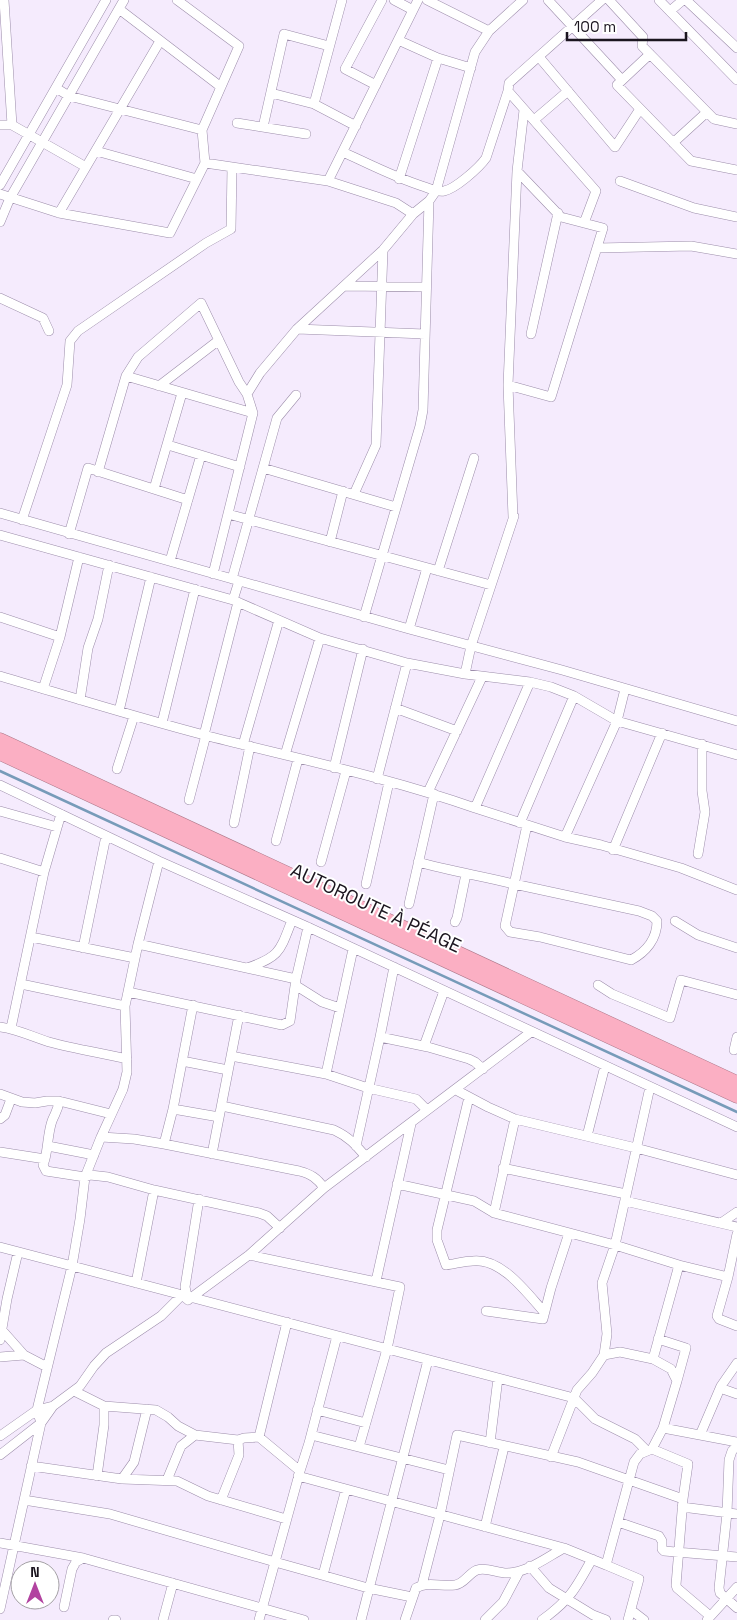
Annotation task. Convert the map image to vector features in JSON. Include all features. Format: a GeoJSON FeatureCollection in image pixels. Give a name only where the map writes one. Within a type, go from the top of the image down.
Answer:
{"type":"FeatureCollection","features":[{"type":"Feature","properties":{"kind":"highway"},"geometry":{"type":"LineString","coordinates":[[0,740],[737,1083]]}},
{"type":"Feature","properties":{"kind":"highway","name":"AUTOROUTE À PÉAGE"},"geometry":{"type":"LineString","coordinates":[[0,753],[737,1096]]}},
{"type":"Feature","properties":{"kind":"street"},"geometry":{"type":"LineString","coordinates":[[4,0],[4,77],[12,125]]}},
{"type":"Feature","properties":{"kind":"street"},"geometry":{"type":"LineString","coordinates":[[0,185],[106,0]]}},
{"type":"Feature","properties":{"kind":"street"},"geometry":{"type":"LineString","coordinates":[[0,222],[10,198],[124,0]]}},
{"type":"Feature","properties":{"kind":"street"},"geometry":{"type":"LineString","coordinates":[[0,194],[59,213],[170,233],[205,163],[202,130],[239,46],[177,0]]}},
{"type":"Feature","properties":{"kind":"street"},"geometry":{"type":"LineString","coordinates":[[314,104],[342,0]]}},
{"type":"Feature","properties":{"kind":"street"},"geometry":{"type":"LineString","coordinates":[[376,85],[345,69],[382,0]]}},
{"type":"Feature","properties":{"kind":"street"},"geometry":{"type":"LineString","coordinates":[[394,0],[413,10]]}},
{"type":"Feature","properties":{"kind":"street"},"geometry":{"type":"LineString","coordinates":[[328,181],[418,0]]}},
{"type":"Feature","properties":{"kind":"street"},"geometry":{"type":"LineString","coordinates":[[427,0],[489,31]]}},
{"type":"Feature","properties":{"kind":"street"},"geometry":{"type":"LineString","coordinates":[[247,394],[260,373],[297,329],[383,250],[413,214],[429,201],[436,191],[476,52],[489,31],[523,0]]}},
{"type":"Feature","properties":{"kind":"street"},"geometry":{"type":"LineString","coordinates":[[548,0],[622,80]]}},
{"type":"Feature","properties":{"kind":"street"},"geometry":{"type":"LineString","coordinates":[[343,152],[399,179],[436,191],[444,191],[456,185],[480,166],[486,158],[508,92],[509,83],[602,0]]}},
{"type":"Feature","properties":{"kind":"street"},"geometry":{"type":"LineString","coordinates":[[609,0],[643,37],[642,46],[714,119],[737,124]]}},
{"type":"Feature","properties":{"kind":"street"},"geometry":{"type":"LineString","coordinates":[[659,0],[737,80]]}},
{"type":"Feature","properties":{"kind":"street"},"geometry":{"type":"LineString","coordinates":[[670,11],[684,0],[737,48]]}},
{"type":"Feature","properties":{"kind":"street"},"geometry":{"type":"LineString","coordinates":[[119,8],[221,87]]}},
{"type":"Feature","properties":{"kind":"street"},"geometry":{"type":"LineString","coordinates":[[263,127],[284,34],[329,46]]}},
{"type":"Feature","properties":{"kind":"street"},"geometry":{"type":"LineString","coordinates":[[398,40],[438,58],[471,68]]}},
{"type":"Feature","properties":{"kind":"street"},"geometry":{"type":"LineString","coordinates":[[59,213],[160,41]]}},
{"type":"Feature","properties":{"kind":"street"},"geometry":{"type":"LineString","coordinates":[[650,54],[617,85],[691,161],[737,170]]}},
{"type":"Feature","properties":{"kind":"street"},"geometry":{"type":"LineString","coordinates":[[538,57],[615,147],[640,109]]}},
{"type":"Feature","properties":{"kind":"street"},"geometry":{"type":"LineString","coordinates":[[399,179],[438,58]]}},
{"type":"Feature","properties":{"kind":"street"},"geometry":{"type":"LineString","coordinates":[[56,88],[69,96],[122,108],[202,130]]}},
{"type":"Feature","properties":{"kind":"street"},"geometry":{"type":"LineString","coordinates":[[534,120],[568,91]]}},
{"type":"Feature","properties":{"kind":"street"},"geometry":{"type":"LineString","coordinates":[[508,92],[596,190],[584,223]]}},
{"type":"Feature","properties":{"kind":"street"},"geometry":{"type":"LineString","coordinates":[[271,93],[314,104],[356,126]]}},
{"type":"Feature","properties":{"kind":"street"},"geometry":{"type":"LineString","coordinates":[[465,674],[471,646],[513,516],[508,385],[517,171],[524,110]]}},
{"type":"Feature","properties":{"kind":"street"},"geometry":{"type":"LineString","coordinates":[[673,143],[707,112]]}},
{"type":"Feature","properties":{"kind":"street"},"geometry":{"type":"LineString","coordinates":[[237,123],[306,134]]}},
{"type":"Feature","properties":{"kind":"street"},"geometry":{"type":"LineString","coordinates":[[0,125],[12,125],[86,166]]}},
{"type":"Feature","properties":{"kind":"street"},"geometry":{"type":"LineString","coordinates":[[96,152],[197,179]]}},
{"type":"Feature","properties":{"kind":"street"},"geometry":{"type":"LineString","coordinates":[[205,163],[328,181],[396,203],[413,214]]}},
{"type":"Feature","properties":{"kind":"street"},"geometry":{"type":"LineString","coordinates":[[22,520],[67,385],[70,346],[74,335],[78,330],[206,243],[231,230],[232,167]]}},
{"type":"Feature","properties":{"kind":"street"},"geometry":{"type":"LineString","coordinates":[[508,385],[551,397],[603,228],[561,217],[517,171]]}},
{"type":"Feature","properties":{"kind":"street"},"geometry":{"type":"LineString","coordinates":[[620,181],[694,208],[737,217]]}},
{"type":"Feature","properties":{"kind":"street"},"geometry":{"type":"LineString","coordinates":[[364,617],[423,410],[429,201]]}},
{"type":"Feature","properties":{"kind":"street"},"geometry":{"type":"LineString","coordinates":[[530,334],[558,213]]}},
{"type":"Feature","properties":{"kind":"street"},"geometry":{"type":"LineString","coordinates":[[597,248],[691,246],[737,254]]}},
{"type":"Feature","properties":{"kind":"street"},"geometry":{"type":"LineString","coordinates":[[354,494],[376,445],[383,250]]}},
{"type":"Feature","properties":{"kind":"street"},"geometry":{"type":"LineString","coordinates":[[345,286],[426,287]]}},
{"type":"Feature","properties":{"kind":"street"},"geometry":{"type":"LineString","coordinates":[[0,298],[43,318],[49,331]]}},
{"type":"Feature","properties":{"kind":"street"},"geometry":{"type":"LineString","coordinates":[[98,472],[126,376],[138,357],[201,303],[239,382],[247,394],[253,413],[213,574]]}},
{"type":"Feature","properties":{"kind":"street"},"geometry":{"type":"LineString","coordinates":[[297,329],[425,334]]}},
{"type":"Feature","properties":{"kind":"street"},"geometry":{"type":"LineString","coordinates":[[159,386],[219,340]]}},
{"type":"Feature","properties":{"kind":"street"},"geometry":{"type":"LineString","coordinates":[[126,376],[253,413]]}},
{"type":"Feature","properties":{"kind":"street"},"geometry":{"type":"LineString","coordinates":[[154,489],[182,392]]}},
{"type":"Feature","properties":{"kind":"street"},"geometry":{"type":"LineString","coordinates":[[189,800],[236,601],[236,580],[249,520],[277,418],[296,395]]}},
{"type":"Feature","properties":{"kind":"street"},"geometry":{"type":"LineString","coordinates":[[168,445],[240,467]]}},
{"type":"Feature","properties":{"kind":"street"},"geometry":{"type":"LineString","coordinates":[[170,562],[201,455]]}},
{"type":"Feature","properties":{"kind":"street"},"geometry":{"type":"LineString","coordinates":[[438,571],[474,458]]}},
{"type":"Feature","properties":{"kind":"street"},"geometry":{"type":"LineString","coordinates":[[68,534],[88,468],[188,500]]}},
{"type":"Feature","properties":{"kind":"street"},"geometry":{"type":"LineString","coordinates":[[263,468],[396,507]]}},
{"type":"Feature","properties":{"kind":"street"},"geometry":{"type":"LineString","coordinates":[[330,542],[343,491]]}},
{"type":"Feature","properties":{"kind":"street"},"geometry":{"type":"LineString","coordinates":[[0,513],[68,534],[562,670],[737,721]]}},
{"type":"Feature","properties":{"kind":"street"},"geometry":{"type":"LineString","coordinates":[[228,514],[491,585]]}},
{"type":"Feature","properties":{"kind":"street"},"geometry":{"type":"LineString","coordinates":[[0,535],[195,588],[236,601],[320,638],[363,650],[407,662],[465,674],[530,682],[551,687],[574,696],[617,721],[737,755]]}},
{"type":"Feature","properties":{"kind":"street"},"geometry":{"type":"LineString","coordinates":[[43,688],[60,637],[79,557]]}},
{"type":"Feature","properties":{"kind":"street"},"geometry":{"type":"LineString","coordinates":[[80,700],[88,648],[98,619],[109,565]]}},
{"type":"Feature","properties":{"kind":"street"},"geometry":{"type":"LineString","coordinates":[[409,629],[428,568]]}},
{"type":"Feature","properties":{"kind":"street"},"geometry":{"type":"LineString","coordinates":[[120,712],[151,577]]}},
{"type":"Feature","properties":{"kind":"street"},"geometry":{"type":"LineString","coordinates":[[162,723],[195,588]]}},
{"type":"Feature","properties":{"kind":"street"},"geometry":{"type":"LineString","coordinates":[[0,617],[60,637]]}},
{"type":"Feature","properties":{"kind":"street"},"geometry":{"type":"LineString","coordinates":[[234,822],[246,746],[280,620]]}},
{"type":"Feature","properties":{"kind":"street"},"geometry":{"type":"LineString","coordinates":[[285,755],[320,638]]}},
{"type":"Feature","properties":{"kind":"street"},"geometry":{"type":"LineString","coordinates":[[334,768],[363,650]]}},
{"type":"Feature","properties":{"kind":"street"},"geometry":{"type":"LineString","coordinates":[[377,779],[407,662]]}},
{"type":"Feature","properties":{"kind":"street"},"geometry":{"type":"LineString","coordinates":[[0,676],[134,716],[431,793],[565,837],[601,845],[680,868],[737,890]]}},
{"type":"Feature","properties":{"kind":"street"},"geometry":{"type":"LineString","coordinates":[[409,904],[431,793],[482,677]]}},
{"type":"Feature","properties":{"kind":"street"},"geometry":{"type":"LineString","coordinates":[[475,808],[530,682]]}},
{"type":"Feature","properties":{"kind":"street"},"geometry":{"type":"LineString","coordinates":[[565,837],[617,721],[625,689]]}},
{"type":"Feature","properties":{"kind":"street"},"geometry":{"type":"LineString","coordinates":[[418,862],[449,871],[466,874],[514,884],[639,910],[652,916],[657,921],[657,927],[649,946],[630,960],[540,936],[510,932],[505,926],[514,884],[524,824],[574,696]]}},
{"type":"Feature","properties":{"kind":"street"},"geometry":{"type":"LineString","coordinates":[[395,708],[457,731]]}},
{"type":"Feature","properties":{"kind":"street"},"geometry":{"type":"LineString","coordinates":[[117,769],[134,716]]}},
{"type":"Feature","properties":{"kind":"street"},"geometry":{"type":"LineString","coordinates":[[613,850],[662,733]]}},
{"type":"Feature","properties":{"kind":"street"},"geometry":{"type":"LineString","coordinates":[[698,854],[705,812],[702,791],[702,744]]}},
{"type":"Feature","properties":{"kind":"street"},"geometry":{"type":"LineString","coordinates":[[276,841],[298,759]]}},
{"type":"Feature","properties":{"kind":"street"},"geometry":{"type":"LineString","coordinates":[[321,862],[346,771]]}},
{"type":"Feature","properties":{"kind":"street"},"geometry":{"type":"LineString","coordinates":[[366,884],[389,782]]}},
{"type":"Feature","properties":{"kind":"street"},"geometry":{"type":"LineString","coordinates":[[0,785],[159,861],[308,927],[737,1127]]}},
{"type":"Feature","properties":{"kind":"street"},"geometry":{"type":"LineString","coordinates":[[0,812],[57,827]]}},
{"type":"Feature","properties":{"kind":"street"},"geometry":{"type":"LineString","coordinates":[[11,1028],[44,872],[61,814]]}},
{"type":"Feature","properties":{"kind":"street"},"geometry":{"type":"LineString","coordinates":[[83,948],[106,836]]}},
{"type":"Feature","properties":{"kind":"street"},"geometry":{"type":"LineString","coordinates":[[1,861],[44,872]]}},
{"type":"Feature","properties":{"kind":"street"},"geometry":{"type":"LineString","coordinates":[[0,1609],[1,1596],[41,1423],[37,1410],[72,1266],[85,1177],[101,1136],[123,1089],[127,1072],[125,1006],[159,861]]}},
{"type":"Feature","properties":{"kind":"street"},"geometry":{"type":"LineString","coordinates":[[455,922],[466,874]]}},
{"type":"Feature","properties":{"kind":"street"},"geometry":{"type":"LineString","coordinates":[[247,968],[273,958],[281,948],[292,920]]}},
{"type":"Feature","properties":{"kind":"street"},"geometry":{"type":"LineString","coordinates":[[675,921],[698,935],[737,948]]}},
{"type":"Feature","properties":{"kind":"street"},"geometry":{"type":"LineString","coordinates":[[128,992],[282,1025],[286,1024],[290,1021],[308,927]]}},
{"type":"Feature","properties":{"kind":"street"},"geometry":{"type":"LineString","coordinates":[[31,937],[135,958]]}},
{"type":"Feature","properties":{"kind":"street"},"geometry":{"type":"LineString","coordinates":[[138,944],[247,968],[296,982],[322,1002],[340,1008]]}},
{"type":"Feature","properties":{"kind":"street"},"geometry":{"type":"LineString","coordinates":[[326,1074],[353,949]]}},
{"type":"Feature","properties":{"kind":"street"},"geometry":{"type":"LineString","coordinates":[[356,1146],[394,967]]}},
{"type":"Feature","properties":{"kind":"street"},"geometry":{"type":"LineString","coordinates":[[598,986],[612,994],[670,1018],[681,980],[737,995]]}},
{"type":"Feature","properties":{"kind":"street"},"geometry":{"type":"LineString","coordinates":[[21,984],[125,1006]]}},
{"type":"Feature","properties":{"kind":"street"},"geometry":{"type":"LineString","coordinates":[[424,1046],[444,991]]}},
{"type":"Feature","properties":{"kind":"street"},"geometry":{"type":"LineString","coordinates":[[164,1144],[173,1109],[193,1005]]}},
{"type":"Feature","properties":{"kind":"street"},"geometry":{"type":"LineString","coordinates":[[212,1154],[239,1015]]}},
{"type":"Feature","properties":{"kind":"street"},"geometry":{"type":"LineString","coordinates":[[0,1027],[11,1028],[29,1036],[69,1047],[127,1059]]}},
{"type":"Feature","properties":{"kind":"street"},"geometry":{"type":"LineString","coordinates":[[0,1455],[41,1423],[53,1406],[80,1386],[106,1353],[248,1255],[324,1188],[531,1032]]}},
{"type":"Feature","properties":{"kind":"street"},"geometry":{"type":"LineString","coordinates":[[734,1050],[737,1037]]}},
{"type":"Feature","properties":{"kind":"street"},"geometry":{"type":"LineString","coordinates":[[380,1038],[424,1046],[469,1059],[483,1069]]}},
{"type":"Feature","properties":{"kind":"street"},"geometry":{"type":"LineString","coordinates":[[231,1056],[326,1074],[368,1088],[416,1099],[427,1110]]}},
{"type":"Feature","properties":{"kind":"street"},"geometry":{"type":"LineString","coordinates":[[182,1062],[228,1070]]}},
{"type":"Feature","properties":{"kind":"street"},"geometry":{"type":"LineString","coordinates":[[587,1136],[604,1066]]}},
{"type":"Feature","properties":{"kind":"street"},"geometry":{"type":"LineString","coordinates":[[551,1456],[577,1390],[604,1355],[607,1334],[602,1283],[615,1245],[650,1087]]}},
{"type":"Feature","properties":{"kind":"street"},"geometry":{"type":"LineString","coordinates":[[456,1090],[514,1119],[636,1148],[737,1175]]}},
{"type":"Feature","properties":{"kind":"street"},"geometry":{"type":"LineString","coordinates":[[0,1094],[11,1099],[30,1103],[59,1101],[111,1114]]}},
{"type":"Feature","properties":{"kind":"street"},"geometry":{"type":"LineString","coordinates":[[469,1097],[437,1230],[437,1240],[446,1265],[474,1260],[486,1262],[500,1268],[544,1312]]}},
{"type":"Feature","properties":{"kind":"street"},"geometry":{"type":"LineString","coordinates":[[0,1119],[5,1115],[11,1099]]}},
{"type":"Feature","properties":{"kind":"street"},"geometry":{"type":"LineString","coordinates":[[59,1101],[57,1112],[51,1124],[43,1165],[46,1171],[85,1177],[90,1175],[108,1177],[154,1190],[259,1213],[267,1216],[280,1228]]}},
{"type":"Feature","properties":{"kind":"street"},"geometry":{"type":"LineString","coordinates":[[222,1106],[334,1130],[345,1135],[366,1157]]}},
{"type":"Feature","properties":{"kind":"street"},"geometry":{"type":"LineString","coordinates":[[173,1109],[219,1117]]}},
{"type":"Feature","properties":{"kind":"street"},"geometry":{"type":"LineString","coordinates":[[494,1212],[514,1119]]}},
{"type":"Feature","properties":{"kind":"street"},"geometry":{"type":"LineString","coordinates":[[376,1281],[411,1124]]}},
{"type":"Feature","properties":{"kind":"street"},"geometry":{"type":"LineString","coordinates":[[101,1136],[164,1144],[309,1173],[324,1188]]}},
{"type":"Feature","properties":{"kind":"street"},"geometry":{"type":"LineString","coordinates":[[48,1146],[94,1155]]}},
{"type":"Feature","properties":{"kind":"street"},"geometry":{"type":"LineString","coordinates":[[0,1153],[45,1159]]}},
{"type":"Feature","properties":{"kind":"street"},"geometry":{"type":"LineString","coordinates":[[504,1168],[737,1227]]}},
{"type":"Feature","properties":{"kind":"street"},"geometry":{"type":"LineString","coordinates":[[397,1184],[474,1201],[494,1212],[615,1245],[679,1265],[728,1277]]}},
{"type":"Feature","properties":{"kind":"street"},"geometry":{"type":"LineString","coordinates":[[136,1283],[154,1190]]}},
{"type":"Feature","properties":{"kind":"street"},"geometry":{"type":"LineString","coordinates":[[187,1297],[186,1287],[199,1200]]}},
{"type":"Feature","properties":{"kind":"street"},"geometry":{"type":"LineString","coordinates":[[721,1223],[737,1212]]}},
{"type":"Feature","properties":{"kind":"street"},"geometry":{"type":"LineString","coordinates":[[486,1311],[543,1319],[569,1232]]}},
{"type":"Feature","properties":{"kind":"street"},"geometry":{"type":"LineString","coordinates":[[737,1234],[717,1318],[737,1326]]}},
{"type":"Feature","properties":{"kind":"street"},"geometry":{"type":"LineString","coordinates":[[0,1247],[574,1398],[595,1419],[635,1439],[649,1450],[688,1464],[682,1503],[677,1588],[709,1618],[737,1587]]}},
{"type":"Feature","properties":{"kind":"street"},"geometry":{"type":"LineString","coordinates":[[0,1340],[4,1301],[18,1252]]}},
{"type":"Feature","properties":{"kind":"street"},"geometry":{"type":"LineString","coordinates":[[248,1255],[400,1287],[387,1349],[359,1446]]}},
{"type":"Feature","properties":{"kind":"street"},"geometry":{"type":"LineString","coordinates":[[652,1359],[679,1265]]}},
{"type":"Feature","properties":{"kind":"street"},"geometry":{"type":"LineString","coordinates":[[259,1437],[286,1322]]}},
{"type":"Feature","properties":{"kind":"street"},"geometry":{"type":"LineString","coordinates":[[1,1328],[24,1355],[47,1367]]}},
{"type":"Feature","properties":{"kind":"street"},"geometry":{"type":"LineString","coordinates":[[260,1620],[337,1336]]}},
{"type":"Feature","properties":{"kind":"street"},"geometry":{"type":"LineString","coordinates":[[606,1565],[634,1462],[640,1454],[649,1450],[663,1428],[686,1348],[658,1339]]}},
{"type":"Feature","properties":{"kind":"street"},"geometry":{"type":"LineString","coordinates":[[604,1355],[620,1352],[652,1359],[671,1370],[677,1381]]}},
{"type":"Feature","properties":{"kind":"street"},"geometry":{"type":"LineString","coordinates":[[0,1357],[24,1355]]}},
{"type":"Feature","properties":{"kind":"street"},"geometry":{"type":"LineString","coordinates":[[360,1620],[428,1360]]}},
{"type":"Feature","properties":{"kind":"street"},"geometry":{"type":"LineString","coordinates":[[700,1435],[720,1388],[737,1363]]}},
{"type":"Feature","properties":{"kind":"street"},"geometry":{"type":"LineString","coordinates":[[490,1443],[498,1378]]}},
{"type":"Feature","properties":{"kind":"street"},"geometry":{"type":"LineString","coordinates":[[720,1388],[737,1394]]}},
{"type":"Feature","properties":{"kind":"street"},"geometry":{"type":"LineString","coordinates":[[74,1391],[104,1406],[156,1410],[178,1426],[195,1434],[238,1440],[259,1437],[299,1473],[346,1489],[564,1548],[592,1559],[639,1579],[628,1620]]}},
{"type":"Feature","properties":{"kind":"street"},"geometry":{"type":"LineString","coordinates":[[0,1436],[37,1410],[53,1406]]}},
{"type":"Feature","properties":{"kind":"street"},"geometry":{"type":"LineString","coordinates":[[96,1476],[104,1425],[104,1406]]}},
{"type":"Feature","properties":{"kind":"street"},"geometry":{"type":"LineString","coordinates":[[122,1479],[134,1462],[147,1409]]}},
{"type":"Feature","properties":{"kind":"street"},"geometry":{"type":"LineString","coordinates":[[318,1410],[366,1424]]}},
{"type":"Feature","properties":{"kind":"street"},"geometry":{"type":"LineString","coordinates":[[663,1428],[737,1442]]}},
{"type":"Feature","properties":{"kind":"street"},"geometry":{"type":"LineString","coordinates":[[167,1480],[181,1446],[195,1434]]}},
{"type":"Feature","properties":{"kind":"street"},"geometry":{"type":"LineString","coordinates":[[311,1435],[449,1470]]}},
{"type":"Feature","properties":{"kind":"street"},"geometry":{"type":"LineString","coordinates":[[422,1585],[440,1515],[457,1435],[578,1462],[629,1480],[682,1503],[737,1514]]}},
{"type":"Feature","properties":{"kind":"street"},"geometry":{"type":"LineString","coordinates":[[221,1500],[239,1455],[238,1440]]}},
{"type":"Feature","properties":{"kind":"street"},"geometry":{"type":"LineString","coordinates":[[485,1527],[504,1446]]}},
{"type":"Feature","properties":{"kind":"street"},"geometry":{"type":"LineString","coordinates":[[737,1446],[732,1451],[729,1460],[727,1513],[719,1588],[720,1593],[737,1608]]}},
{"type":"Feature","properties":{"kind":"street"},"geometry":{"type":"LineString","coordinates":[[31,1466],[122,1479],[177,1481],[203,1494],[286,1519]]}},
{"type":"Feature","properties":{"kind":"street"},"geometry":{"type":"LineString","coordinates":[[323,1575],[346,1489]]}},
{"type":"Feature","properties":{"kind":"street"},"geometry":{"type":"LineString","coordinates":[[24,1500],[110,1514],[368,1588],[412,1597]]}},
{"type":"Feature","properties":{"kind":"street"},"geometry":{"type":"LineString","coordinates":[[618,1522],[659,1536],[664,1551],[737,1557]]}},
{"type":"Feature","properties":{"kind":"street"},"geometry":{"type":"LineString","coordinates":[[0,1543],[83,1558],[304,1620]]}},
{"type":"Feature","properties":{"kind":"street"},"geometry":{"type":"LineString","coordinates":[[405,1620],[416,1588],[422,1585],[457,1585],[467,1579],[475,1570],[485,1569],[506,1573],[519,1572],[564,1548]]}},
{"type":"Feature","properties":{"kind":"street"},"geometry":{"type":"LineString","coordinates":[[64,1607],[72,1569],[76,1562],[83,1558]]}},
{"type":"Feature","properties":{"kind":"street"},"geometry":{"type":"LineString","coordinates":[[542,1620],[551,1617],[567,1600],[577,1587],[592,1559]]}},
{"type":"Feature","properties":{"kind":"street"},"geometry":{"type":"LineString","coordinates":[[530,1566],[548,1588],[592,1615],[606,1620]]}},
{"type":"Feature","properties":{"kind":"street"},"geometry":{"type":"LineString","coordinates":[[485,1620],[503,1602],[519,1572]]}},
{"type":"Feature","properties":{"kind":"street"},"geometry":{"type":"LineString","coordinates":[[163,1620],[173,1583]]}},
{"type":"Feature","properties":{"kind":"street"},"geometry":{"type":"LineString","coordinates":[[630,1610],[644,1620]]}},
{"type":"Feature","properties":{"kind":"waterway"},"geometry":{"type":"LineString","coordinates":[[0,771],[737,1112]]}}]}
